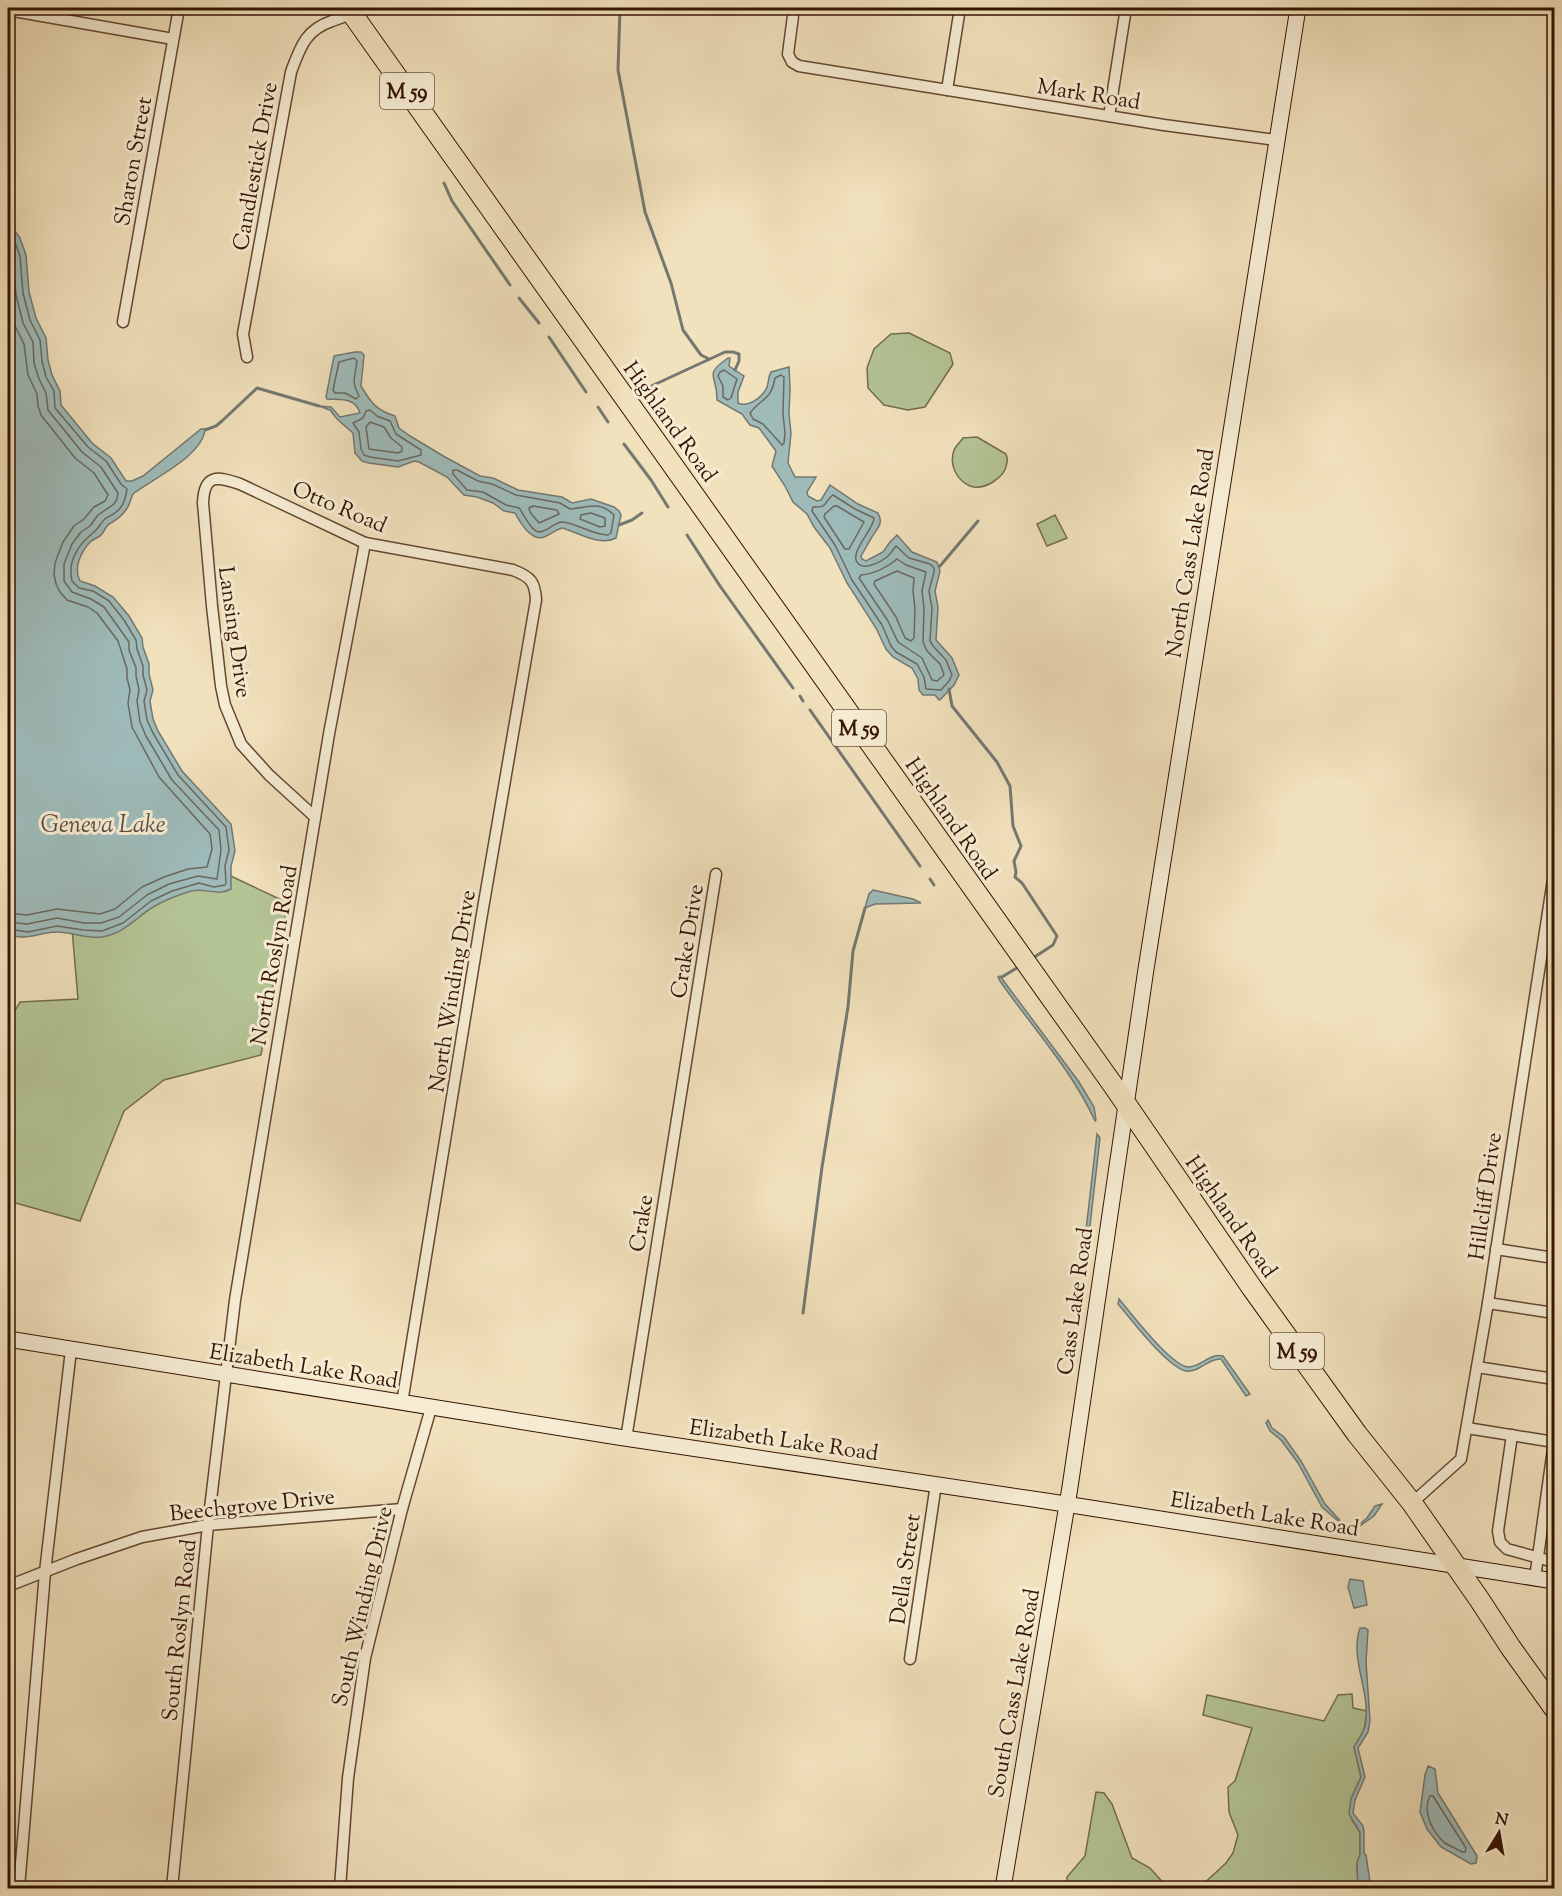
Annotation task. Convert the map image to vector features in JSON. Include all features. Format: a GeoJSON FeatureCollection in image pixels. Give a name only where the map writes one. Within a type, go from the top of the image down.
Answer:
{"type":"FeatureCollection","features":[{"type":"Feature","properties":{"kind":"highway","name":"Highland Road"},"geometry":{"type":"LineString","coordinates":[[355,10],[1126,1105],[1252,1288],[1456,1566]]}},
{"type":"Feature","properties":{"kind":"highway","name":"M 59"},"geometry":{"type":"LineString","coordinates":[[1456,1566],[1554,1708]]}},
{"type":"Feature","properties":{"kind":"street","name":"Sharon Street"},"geometry":{"type":"LineString","coordinates":[[123,321],[178,8]]}},
{"type":"Feature","properties":{"kind":"street","name":"Mark Road"},"geometry":{"type":"LineString","coordinates":[[794,8],[788,54],[792,62],[812,70],[1276,140]]}},
{"type":"Feature","properties":{"kind":"street"},"geometry":{"type":"LineString","coordinates":[[947,90],[960,8]]}},
{"type":"Feature","properties":{"kind":"street"},"geometry":{"type":"LineString","coordinates":[[1109,116],[1126,8]]}},
{"type":"Feature","properties":{"kind":"street","name":"North Cass Lake Road"},"geometry":{"type":"LineString","coordinates":[[1126,1105],[1298,8]]}},
{"type":"Feature","properties":{"kind":"street"},"geometry":{"type":"LineString","coordinates":[[8,10],[173,39]]}},
{"type":"Feature","properties":{"kind":"street","name":"Candlestick Drive"},"geometry":{"type":"LineString","coordinates":[[247,357],[243,334],[291,72],[298,54],[312,31],[355,10]]}},
{"type":"Feature","properties":{"kind":"street","name":"Otto Road"},"geometry":{"type":"LineString","coordinates":[[203,490],[209,480],[225,479],[365,543],[513,570],[526,575],[535,586]]}},
{"type":"Feature","properties":{"kind":"street","name":"Lansing Drive"},"geometry":{"type":"LineString","coordinates":[[203,490],[205,540],[220,686],[225,705],[241,744],[269,775],[315,817]]}},
{"type":"Feature","properties":{"kind":"street","name":"North Roslyn Road"},"geometry":{"type":"LineString","coordinates":[[226,1375],[235,1300],[315,817],[365,543]]}},
{"type":"Feature","properties":{"kind":"street","name":"North Winding Drive"},"geometry":{"type":"LineString","coordinates":[[402,1403],[536,600],[535,586]]}},
{"type":"Feature","properties":{"kind":"street","name":"Hillcliff Drive"},"geometry":{"type":"LineString","coordinates":[[1412,1503],[1461,1459],[1488,1303],[1554,873]]}},
{"type":"Feature","properties":{"kind":"street","name":"Crake Drive"},"geometry":{"type":"LineString","coordinates":[[694,1014],[716,874]]}},
{"type":"Feature","properties":{"kind":"street","name":"Crake"},"geometry":{"type":"LineString","coordinates":[[626,1439],[694,1014]]}},
{"type":"Feature","properties":{"kind":"street","name":"Cass Lake Road"},"geometry":{"type":"LineString","coordinates":[[1067,1504],[1126,1105]]}},
{"type":"Feature","properties":{"kind":"street"},"geometry":{"type":"LineString","coordinates":[[1496,1249],[1554,1258]]}},
{"type":"Feature","properties":{"kind":"street"},"geometry":{"type":"LineString","coordinates":[[1488,1303],[1554,1313]]}},
{"type":"Feature","properties":{"kind":"street","name":"Elizabeth Lake Road"},"geometry":{"type":"LineString","coordinates":[[8,1339],[626,1439],[1067,1504],[1554,1581]]}},
{"type":"Feature","properties":{"kind":"street"},"geometry":{"type":"LineString","coordinates":[[19,1888],[45,1572],[70,1350]]}},
{"type":"Feature","properties":{"kind":"street"},"geometry":{"type":"LineString","coordinates":[[1477,1367],[1554,1379]]}},
{"type":"Feature","properties":{"kind":"street","name":"South Roslyn Road"},"geometry":{"type":"LineString","coordinates":[[172,1888],[208,1524],[226,1375]]}},
{"type":"Feature","properties":{"kind":"street","name":"South Winding Drive"},"geometry":{"type":"LineString","coordinates":[[340,1888],[348,1778],[364,1658],[402,1509],[431,1408]]}},
{"type":"Feature","properties":{"kind":"street"},"geometry":{"type":"LineString","coordinates":[[1467,1428],[1554,1442],[1536,1578]]}},
{"type":"Feature","properties":{"kind":"street"},"geometry":{"type":"LineString","coordinates":[[1512,1435],[1497,1536],[1507,1549],[1554,1562]]}},
{"type":"Feature","properties":{"kind":"street","name":"Della Street"},"geometry":{"type":"LineString","coordinates":[[910,1659],[936,1484]]}},
{"type":"Feature","properties":{"kind":"street","name":"South Cass Lake Road"},"geometry":{"type":"LineString","coordinates":[[1004,1888],[1067,1504]]}},
{"type":"Feature","properties":{"kind":"street","name":"Beechgrove Drive"},"geometry":{"type":"LineString","coordinates":[[8,1586],[142,1537],[208,1524],[402,1509]]}},
{"type":"Feature","properties":{"kind":"green space"},"geometry":{"type":"Polygon","coordinates":[[[909,333],[950,353],[953,364],[925,407],[908,410],[884,405],[868,388],[867,368],[874,349],[891,334],[909,333]]]}},
{"type":"Feature","properties":{"kind":"green space"},"geometry":{"type":"Polygon","coordinates":[[[977,437],[1006,454],[1007,461],[1005,469],[998,478],[981,487],[970,486],[961,480],[957,476],[952,461],[954,450],[963,438],[977,437]]]}},
{"type":"Feature","properties":{"kind":"green space"},"geometry":{"type":"Polygon","coordinates":[[[1055,515],[1067,538],[1047,546],[1037,524],[1055,515]]]}},
{"type":"Feature","properties":{"kind":"green space"},"geometry":{"type":"Polygon","coordinates":[[[184,854],[288,903],[261,1055],[164,1080],[124,1111],[80,1221],[8,1201],[8,1023],[20,1002],[78,999],[71,917],[184,854]]]}},
{"type":"Feature","properties":{"kind":"green space"},"geometry":{"type":"Polygon","coordinates":[[[1352,1694],[1353,1708],[1367,1711],[1364,1731],[1354,1747],[1361,1777],[1351,1799],[1352,1820],[1360,1832],[1360,1854],[1357,1863],[1358,1888],[1199,1888],[1226,1863],[1233,1853],[1238,1835],[1229,1812],[1228,1787],[1235,1781],[1252,1728],[1203,1715],[1207,1695],[1324,1721],[1338,1695],[1352,1694]]]}},
{"type":"Feature","properties":{"kind":"green space"},"geometry":{"type":"Polygon","coordinates":[[[1096,1792],[1104,1793],[1112,1804],[1132,1858],[1150,1868],[1167,1887],[1175,1888],[1067,1888],[1067,1877],[1085,1856],[1096,1792]]]}},
{"type":"Feature","properties":{"kind":"water","name":"Geneva Lake"},"geometry":{"type":"Polygon","coordinates":[[[8,221],[20,238],[26,255],[29,292],[36,318],[46,338],[48,360],[60,391],[61,405],[92,443],[111,458],[126,481],[143,476],[201,429],[205,429],[196,448],[175,466],[133,494],[122,515],[87,546],[79,560],[77,571],[80,581],[95,586],[113,597],[129,616],[142,638],[153,690],[150,701],[153,719],[158,731],[182,771],[231,824],[235,851],[231,866],[231,889],[221,892],[196,890],[176,896],[153,907],[117,932],[102,937],[57,932],[28,937],[8,935],[8,221]]]}},
{"type":"Feature","properties":{"kind":"water"},"geometry":{"type":"Polygon","coordinates":[[[361,352],[364,355],[361,386],[368,397],[383,411],[395,416],[399,428],[410,436],[480,476],[493,478],[518,490],[562,497],[572,503],[591,499],[614,507],[621,515],[616,538],[596,540],[562,528],[544,537],[535,537],[530,534],[515,513],[504,511],[493,503],[477,497],[464,495],[447,477],[419,462],[414,461],[398,467],[362,461],[355,453],[353,433],[330,410],[319,406],[331,407],[340,417],[360,413],[355,404],[351,402],[326,397],[334,356],[361,352]]]}},
{"type":"Feature","properties":{"kind":"water"},"geometry":{"type":"Polygon","coordinates":[[[730,358],[729,366],[744,376],[738,392],[738,403],[742,404],[755,401],[762,394],[767,387],[771,372],[789,367],[791,433],[788,463],[795,477],[816,477],[807,492],[808,496],[817,501],[821,500],[830,485],[858,504],[878,513],[879,526],[861,556],[862,559],[866,561],[883,552],[897,535],[912,552],[937,562],[940,571],[935,591],[938,607],[936,640],[952,658],[959,675],[954,685],[941,699],[939,700],[935,695],[923,695],[919,690],[918,679],[912,668],[893,657],[886,649],[876,628],[847,583],[830,548],[807,514],[793,502],[772,466],[776,451],[759,428],[750,425],[742,414],[717,400],[713,373],[730,358]]]}},
{"type":"Feature","properties":{"kind":"water"},"geometry":{"type":"Polygon","coordinates":[[[873,890],[921,903],[875,904],[865,908],[869,894],[873,890]]]}},
{"type":"Feature","properties":{"kind":"water"},"geometry":{"type":"Polygon","coordinates":[[[1000,976],[1079,1082],[1094,1107],[1095,1121],[1075,1084],[1000,981],[998,977],[1000,976]]]}},
{"type":"Feature","properties":{"kind":"water"},"geometry":{"type":"Polygon","coordinates":[[[1097,1134],[1100,1138],[1087,1239],[1086,1230],[1097,1134]]]}},
{"type":"Feature","properties":{"kind":"water"},"geometry":{"type":"Polygon","coordinates":[[[1119,1299],[1172,1358],[1188,1367],[1213,1356],[1223,1356],[1250,1394],[1246,1396],[1221,1359],[1216,1359],[1191,1371],[1178,1368],[1140,1331],[1118,1304],[1119,1299]]]}},
{"type":"Feature","properties":{"kind":"water"},"geometry":{"type":"Polygon","coordinates":[[[1268,1420],[1272,1428],[1284,1437],[1301,1461],[1325,1504],[1345,1526],[1355,1528],[1367,1518],[1375,1506],[1382,1504],[1374,1516],[1357,1528],[1356,1534],[1344,1532],[1344,1526],[1322,1507],[1298,1463],[1281,1440],[1270,1431],[1266,1423],[1268,1420]]]}},
{"type":"Feature","properties":{"kind":"water"},"geometry":{"type":"Polygon","coordinates":[[[1350,1579],[1363,1581],[1367,1605],[1354,1608],[1348,1587],[1350,1579]]]}},
{"type":"Feature","properties":{"kind":"water"},"geometry":{"type":"Polygon","coordinates":[[[1360,1628],[1368,1630],[1366,1662],[1370,1720],[1368,1732],[1358,1748],[1365,1777],[1355,1800],[1353,1813],[1363,1826],[1364,1853],[1370,1882],[1376,1888],[1358,1888],[1357,1863],[1360,1854],[1360,1832],[1349,1814],[1351,1799],[1361,1777],[1354,1747],[1364,1729],[1366,1714],[1357,1652],[1360,1628]]]}},
{"type":"Feature","properties":{"kind":"water"},"geometry":{"type":"Polygon","coordinates":[[[1428,1766],[1435,1769],[1438,1793],[1477,1856],[1476,1863],[1471,1864],[1441,1847],[1427,1829],[1420,1812],[1428,1766]]]}},
{"type":"Feature","properties":{"kind":"waterway"},"geometry":{"type":"LineString","coordinates":[[620,8],[618,70],[645,212],[671,283],[683,330],[701,355],[709,359]]}},
{"type":"Feature","properties":{"kind":"waterway"},"geometry":{"type":"LineString","coordinates":[[444,183],[452,201],[510,285]]}},
{"type":"Feature","properties":{"kind":"waterway"},"geometry":{"type":"LineString","coordinates":[[519,298],[539,323]]}},
{"type":"Feature","properties":{"kind":"waterway"},"geometry":{"type":"LineString","coordinates":[[549,337],[586,392]]}},
{"type":"Feature","properties":{"kind":"waterway"},"geometry":{"type":"LineString","coordinates":[[647,388],[725,352],[739,354],[735,370]]}},
{"type":"Feature","properties":{"kind":"waterway"},"geometry":{"type":"LineString","coordinates":[[205,430],[216,426],[257,388],[319,406]]}},
{"type":"Feature","properties":{"kind":"waterway"},"geometry":{"type":"LineString","coordinates":[[598,407],[608,422]]}},
{"type":"Feature","properties":{"kind":"waterway"},"geometry":{"type":"LineString","coordinates":[[624,444],[668,507]]}},
{"type":"Feature","properties":{"kind":"waterway"},"geometry":{"type":"LineString","coordinates":[[619,525],[642,513]]}},
{"type":"Feature","properties":{"kind":"waterway"},"geometry":{"type":"LineString","coordinates":[[940,566],[978,521]]}},
{"type":"Feature","properties":{"kind":"waterway"},"geometry":{"type":"LineString","coordinates":[[687,535],[720,586],[793,688]]}},
{"type":"Feature","properties":{"kind":"waterway"},"geometry":{"type":"LineString","coordinates":[[949,689],[952,706],[997,762],[1010,786],[1013,826],[1021,846],[1014,861],[1015,877],[1022,883],[1057,936],[1053,945],[1033,958]]}},
{"type":"Feature","properties":{"kind":"waterway"},"geometry":{"type":"LineString","coordinates":[[800,696],[803,701]]}},
{"type":"Feature","properties":{"kind":"waterway"},"geometry":{"type":"LineString","coordinates":[[810,710],[920,866]]}},
{"type":"Feature","properties":{"kind":"waterway"},"geometry":{"type":"LineString","coordinates":[[930,879],[934,885]]}},
{"type":"Feature","properties":{"kind":"waterway"},"geometry":{"type":"LineString","coordinates":[[803,1313],[822,1167],[848,1007],[853,951],[865,908]]}},
{"type":"Feature","properties":{"kind":"waterway"},"geometry":{"type":"LineString","coordinates":[[1002,977],[1020,966]]}}]}
